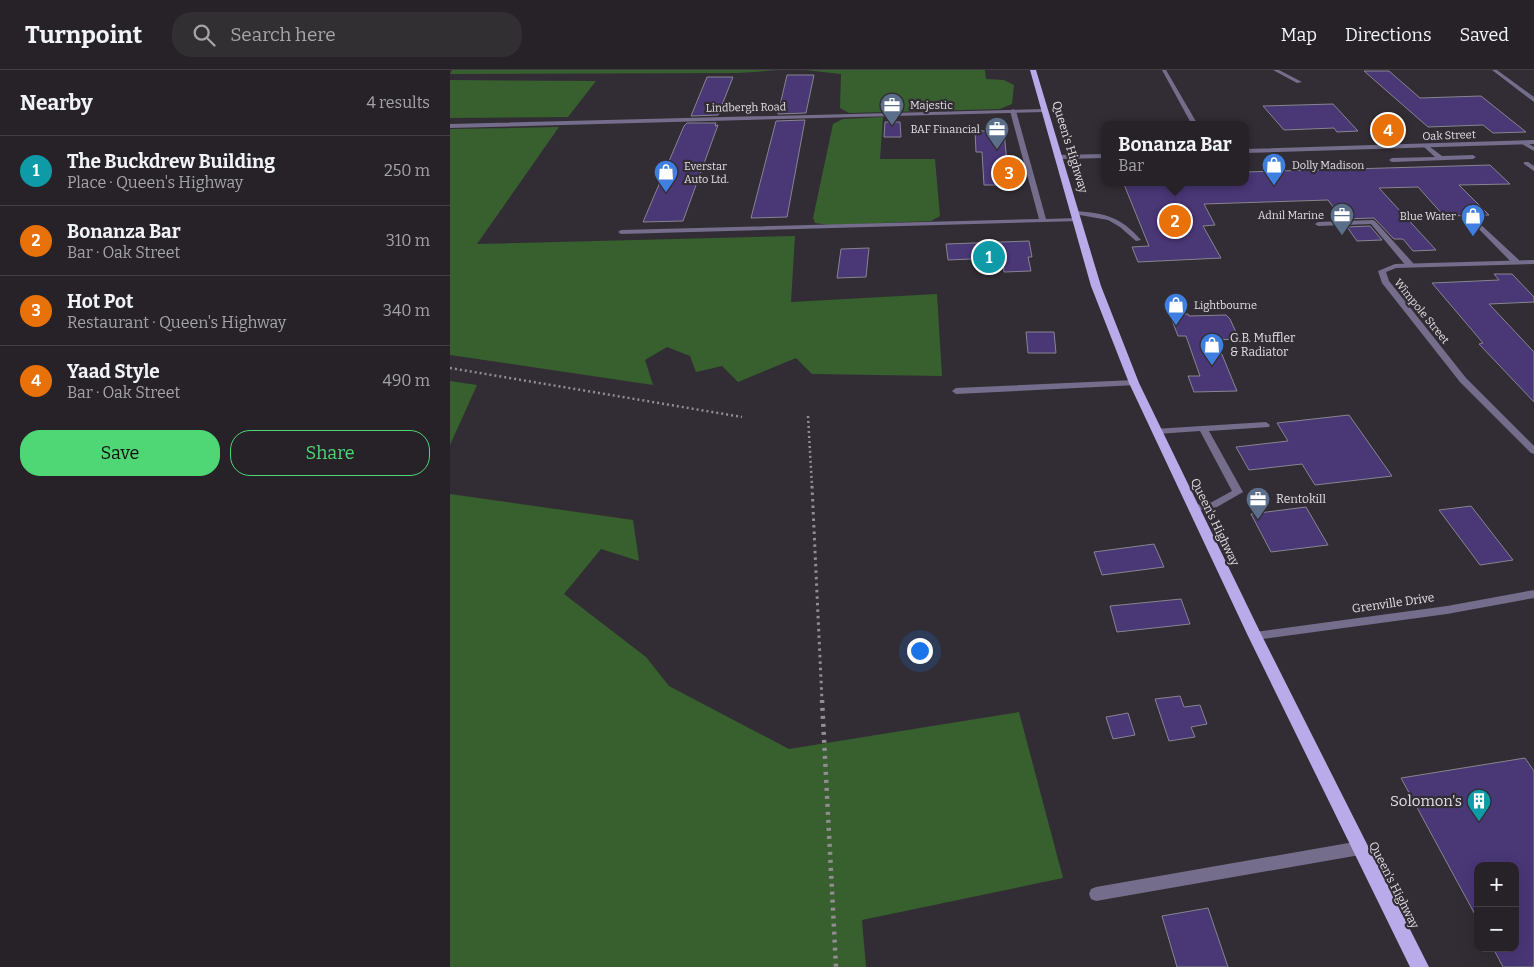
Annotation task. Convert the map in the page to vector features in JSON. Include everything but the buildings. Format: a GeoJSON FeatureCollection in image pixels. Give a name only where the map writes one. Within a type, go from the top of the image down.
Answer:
{"type":"FeatureCollection","features":[{"type":"Feature","properties":{"kind":"main road","name":"Queen's Highway"},"geometry":{"type":"LineString","coordinates":[[1033,70],[1057,158],[1077,217],[1096,286],[1134,384],[1255,636],[1420,967]]}},
{"type":"Feature","properties":{"kind":"street"},"geometry":{"type":"LineString","coordinates":[[1164,70],[1193,121]]}},
{"type":"Feature","properties":{"kind":"street"},"geometry":{"type":"LineString","coordinates":[[1275,70],[1299,82]]}},
{"type":"Feature","properties":{"kind":"street"},"geometry":{"type":"LineString","coordinates":[[1494,70],[1534,100]]}},
{"type":"Feature","properties":{"kind":"street","name":"Lindbergh Road"},"geometry":{"type":"LineString","coordinates":[[450,126],[1044,110]]}},
{"type":"Feature","properties":{"kind":"street"},"geometry":{"type":"LineString","coordinates":[[1013,111],[1043,221]]}},
{"type":"Feature","properties":{"kind":"street","name":"Oak Street"},"geometry":{"type":"LineString","coordinates":[[1249,151],[1534,142]]}},
{"type":"Feature","properties":{"kind":"street"},"geometry":{"type":"LineString","coordinates":[[1524,143],[1534,149]]}},
{"type":"Feature","properties":{"kind":"street"},"geometry":{"type":"LineString","coordinates":[[1426,146],[1440,157]]}},
{"type":"Feature","properties":{"kind":"street"},"geometry":{"type":"LineString","coordinates":[[1057,158],[1101,156]]}},
{"type":"Feature","properties":{"kind":"street"},"geometry":{"type":"LineString","coordinates":[[1392,160],[1474,157]]}},
{"type":"Feature","properties":{"kind":"street"},"geometry":{"type":"LineString","coordinates":[[1526,163],[1534,169]]}},
{"type":"Feature","properties":{"kind":"street"},"geometry":{"type":"LineString","coordinates":[[621,232],[1043,221],[1106,215],[1115,219],[1138,240]]}},
{"type":"Feature","properties":{"kind":"street"},"geometry":{"type":"LineString","coordinates":[[1318,224],[1373,222],[1410,266]]}},
{"type":"Feature","properties":{"kind":"street"},"geometry":{"type":"LineString","coordinates":[[1475,222],[1516,262]]}},
{"type":"Feature","properties":{"kind":"street","name":"Wimpole Street"},"geometry":{"type":"LineString","coordinates":[[1534,262],[1395,266],[1382,271],[1384,281],[1463,380],[1534,451]]}},
{"type":"Feature","properties":{"kind":"street"},"geometry":{"type":"LineString","coordinates":[[956,392],[1134,384]]}},
{"type":"Feature","properties":{"kind":"street"},"geometry":{"type":"LineString","coordinates":[[1157,431],[1266,425]]}},
{"type":"Feature","properties":{"kind":"street"},"geometry":{"type":"LineString","coordinates":[[1194,508],[1214,504],[1238,492],[1203,429]]}},
{"type":"Feature","properties":{"kind":"street","name":"Grenville Drive"},"geometry":{"type":"LineString","coordinates":[[1255,636],[1447,610],[1534,594]]}},
{"type":"Feature","properties":{"kind":"street"},"geometry":{"type":"LineString","coordinates":[[1096,894],[1360,848]]}},
{"type":"Feature","properties":{"kind":"path"},"geometry":{"type":"LineString","coordinates":[[450,368],[742,417]]}},
{"type":"Feature","properties":{"kind":"path"},"geometry":{"type":"LineString","coordinates":[[808,416],[836,967]]}},
{"type":"Feature","properties":{"kind":"green space"},"geometry":{"type":"Polygon","coordinates":[[[452,70],[779,70],[739,73],[450,74],[452,70]]]}},
{"type":"Feature","properties":{"kind":"green space"},"geometry":{"type":"Polygon","coordinates":[[[805,70],[985,70],[986,79],[1004,80],[1014,85],[1012,104],[1000,109],[849,113],[840,108],[841,74],[805,70]]]}},
{"type":"Feature","properties":{"kind":"green space"},"geometry":{"type":"Polygon","coordinates":[[[450,80],[596,81],[568,117],[450,118],[450,80]]]}},
{"type":"Feature","properties":{"kind":"green space"},"geometry":{"type":"Polygon","coordinates":[[[883,117],[880,159],[935,159],[940,216],[931,221],[829,225],[815,223],[813,218],[833,124],[843,119],[883,117]]]}},
{"type":"Feature","properties":{"kind":"green space"},"geometry":{"type":"Polygon","coordinates":[[[559,127],[477,244],[795,236],[791,302],[937,294],[942,376],[812,374],[796,358],[738,382],[722,366],[696,372],[690,356],[667,347],[645,360],[653,385],[450,355],[450,129],[559,127]]]}},
{"type":"Feature","properties":{"kind":"green space"},"geometry":{"type":"Polygon","coordinates":[[[450,381],[477,385],[450,445],[450,381]]]}},
{"type":"Feature","properties":{"kind":"green space"},"geometry":{"type":"Polygon","coordinates":[[[450,494],[633,520],[639,561],[601,549],[564,594],[646,657],[669,686],[789,749],[1019,712],[1063,878],[862,920],[866,967],[450,967],[450,494]]]}},
{"type":"Feature","properties":{"kind":"place","name":"Majestic"},"geometry":{"type":"Point","coordinates":[892,126]}},
{"type":"Feature","properties":{"kind":"place","name":"Yaad Style"},"geometry":{"type":"Point","coordinates":[1388,130]}},
{"type":"Feature","properties":{"kind":"place","name":"BAF Financial"},"geometry":{"type":"Point","coordinates":[997,150]}},
{"type":"Feature","properties":{"kind":"place","name":"Hot Pot"},"geometry":{"type":"Point","coordinates":[1009,173]}},
{"type":"Feature","properties":{"kind":"place","name":"Dolly Madison"},"geometry":{"type":"Point","coordinates":[1274,186]}},
{"type":"Feature","properties":{"kind":"place","name":"Everstar Auto Ltd."},"geometry":{"type":"Point","coordinates":[666,193]}},
{"type":"Feature","properties":{"kind":"place","name":"Bonanza Bar"},"geometry":{"type":"Point","coordinates":[1175,221]}},
{"type":"Feature","properties":{"kind":"place","name":"Adnil Marine"},"geometry":{"type":"Point","coordinates":[1342,236]}},
{"type":"Feature","properties":{"kind":"place","name":"Blue Water"},"geometry":{"type":"Point","coordinates":[1473,237]}},
{"type":"Feature","properties":{"kind":"place","name":"The Buckdrew Building"},"geometry":{"type":"Point","coordinates":[989,257]}},
{"type":"Feature","properties":{"kind":"place","name":"Lightbourne"},"geometry":{"type":"Point","coordinates":[1176,326]}},
{"type":"Feature","properties":{"kind":"place","name":"G.B. Muffler & Radiator"},"geometry":{"type":"Point","coordinates":[1212,366]}},
{"type":"Feature","properties":{"kind":"place","name":"Rentokill"},"geometry":{"type":"Point","coordinates":[1258,520]}},
{"type":"Feature","properties":{"kind":"place","name":"Solomon's"},"geometry":{"type":"Point","coordinates":[1479,822]}}]}
